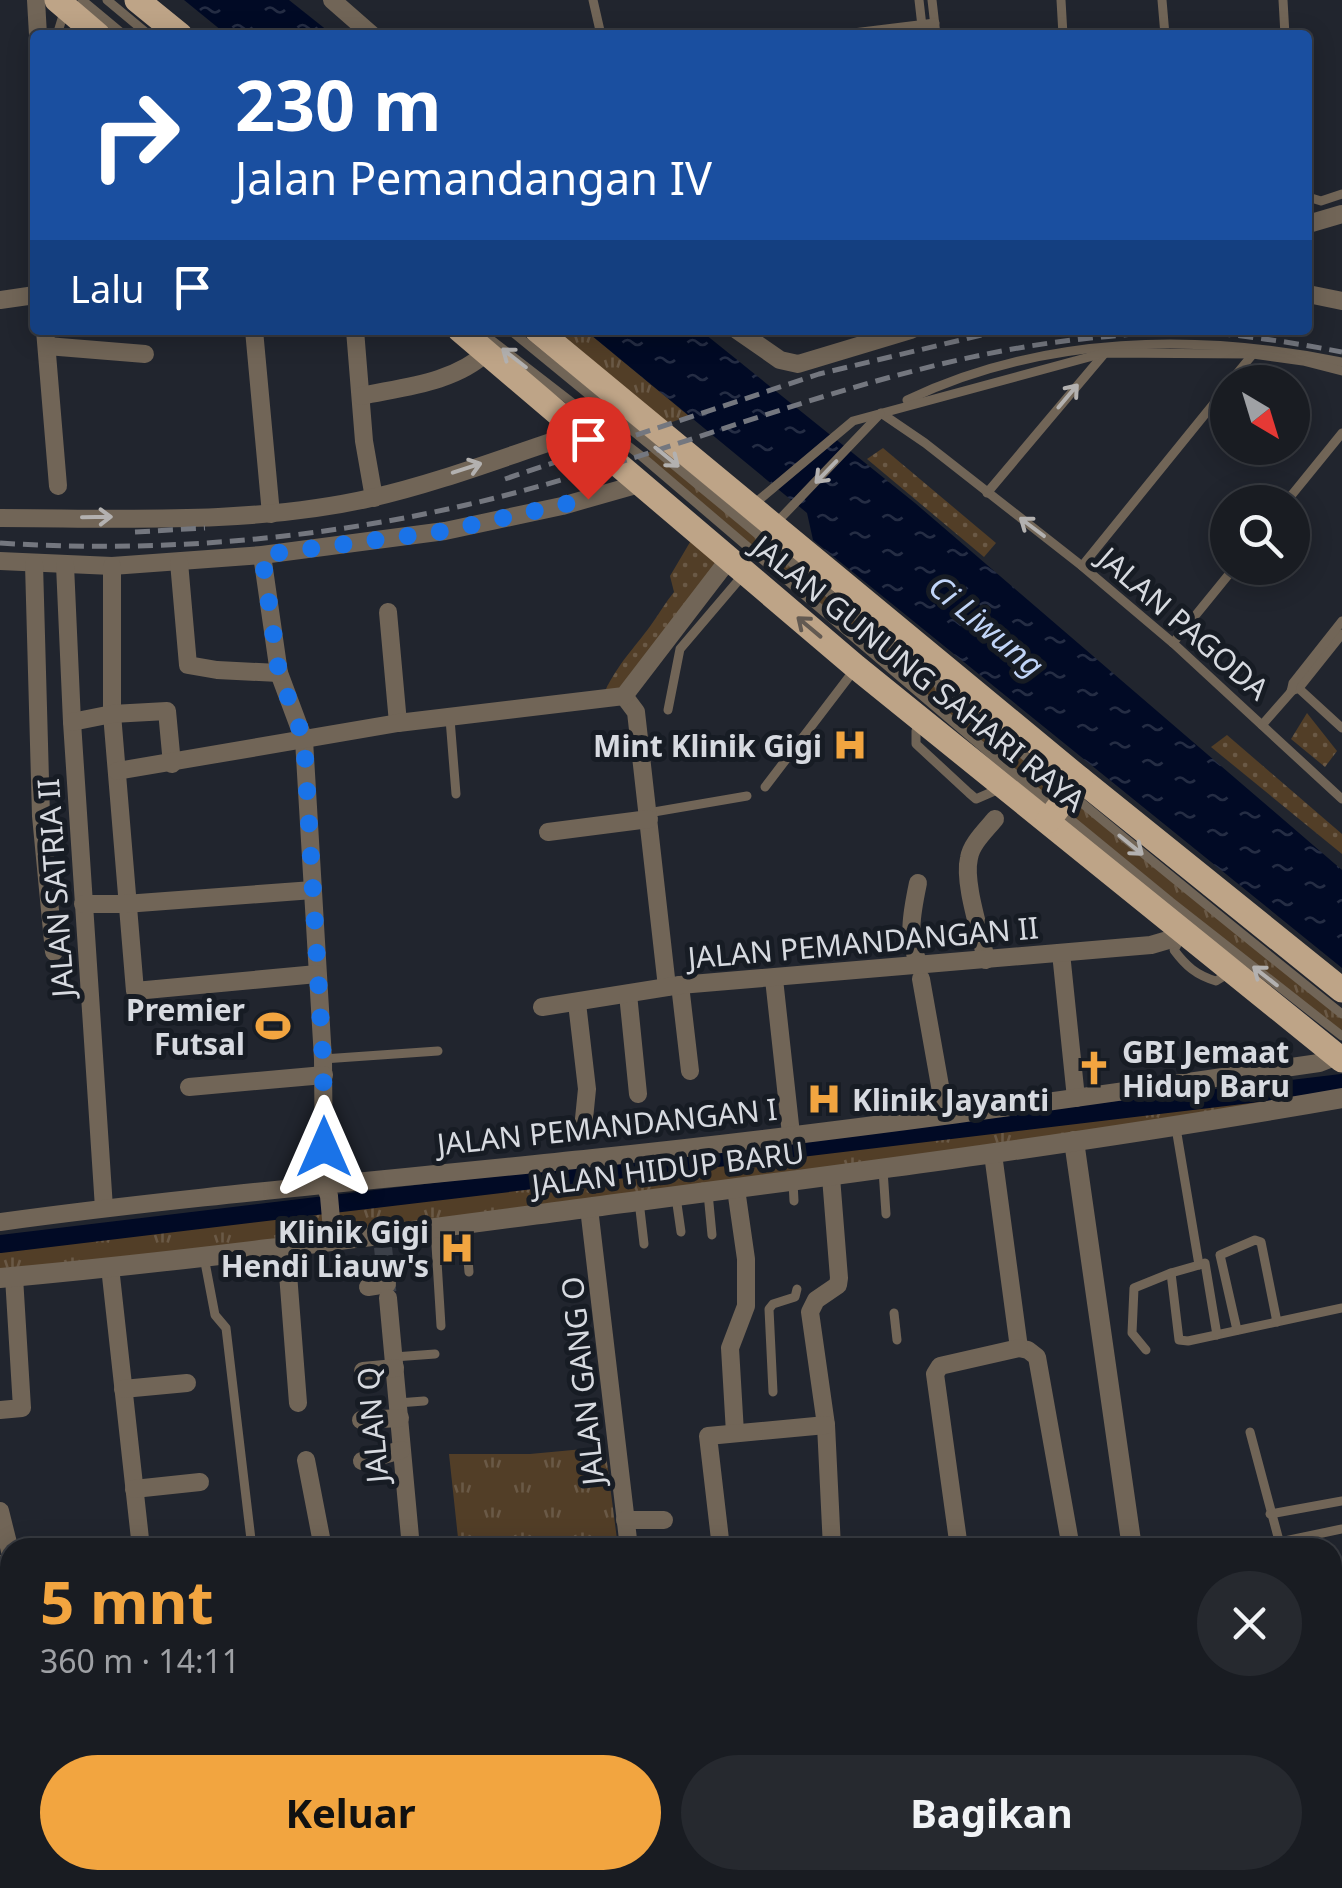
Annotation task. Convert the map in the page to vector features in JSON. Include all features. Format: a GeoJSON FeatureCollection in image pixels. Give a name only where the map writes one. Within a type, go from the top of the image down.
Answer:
{"type":"FeatureCollection","features":[{"type":"Feature","properties":{"kind":"main road"},"geometry":{"type":"LineString","coordinates":[[137,0],[174,30]]}},
{"type":"Feature","properties":{"kind":"main road"},"geometry":{"type":"LineString","coordinates":[[68,2],[93,30]]}},
{"type":"Feature","properties":{"kind":"main road","name":"JALAN GUNUNG SAHARI RAYA"},"geometry":{"type":"LineString","coordinates":[[544,335],[752,506],[784,515],[1188,932],[1340,1050]]}},
{"type":"Feature","properties":{"kind":"main road","name":"JALAN GUNUNG SAHARI RAYA"},"geometry":{"type":"LineString","coordinates":[[483,341],[639,484],[1003,785],[1064,801],[1342,990]]}},
{"type":"Feature","properties":{"kind":"street"},"geometry":{"type":"LineString","coordinates":[[36,0],[38,30]]}},
{"type":"Feature","properties":{"kind":"street"},"geometry":{"type":"LineString","coordinates":[[332,0],[366,30]]}},
{"type":"Feature","properties":{"kind":"street"},"geometry":{"type":"LineString","coordinates":[[1312,223],[1342,214]]}},
{"type":"Feature","properties":{"kind":"street"},"geometry":{"type":"LineString","coordinates":[[1312,295],[1342,301]]}},
{"type":"Feature","properties":{"kind":"street"},"geometry":{"type":"LineString","coordinates":[[0,300],[30,296]]}},
{"type":"Feature","properties":{"kind":"street"},"geometry":{"type":"LineString","coordinates":[[254,335],[271,514]]}},
{"type":"Feature","properties":{"kind":"street"},"geometry":{"type":"LineString","coordinates":[[355,335],[364,442],[374,498]]}},
{"type":"Feature","properties":{"kind":"street"},"geometry":{"type":"LineString","coordinates":[[745,335],[780,360],[798,364],[894,335]]}},
{"type":"Feature","properties":{"kind":"street"},"geometry":{"type":"LineString","coordinates":[[58,486],[46,338],[146,354]]}},
{"type":"Feature","properties":{"kind":"street"},"geometry":{"type":"LineString","coordinates":[[361,396],[438,379],[473,365],[483,341]]}},
{"type":"Feature","properties":{"kind":"street"},"geometry":{"type":"LineString","coordinates":[[0,518],[223,518],[271,514],[374,498],[581,432]]}},
{"type":"Feature","properties":{"kind":"street"},"geometry":{"type":"LineString","coordinates":[[0,560],[112,566],[262,555],[445,531],[562,506],[639,484]]}},
{"type":"Feature","properties":{"kind":"street"},"geometry":{"type":"LineString","coordinates":[[262,555],[279,673],[304,740],[332,1240]]}},
{"type":"Feature","properties":{"kind":"street"},"geometry":{"type":"LineString","coordinates":[[179,562],[188,665],[279,673]]}},
{"type":"Feature","properties":{"kind":"street"},"geometry":{"type":"LineString","coordinates":[[34,564],[42,816],[54,952]]}},
{"type":"Feature","properties":{"kind":"street","name":"JALAN SATRIA II"},"geometry":{"type":"LineString","coordinates":[[65,564],[104,1208]]}},
{"type":"Feature","properties":{"kind":"street"},"geometry":{"type":"LineString","coordinates":[[112,566],[112,714],[135,991],[316,974]]}},
{"type":"Feature","properties":{"kind":"street"},"geometry":{"type":"LineString","coordinates":[[117,771],[398,723],[624,696],[737,566]]}},
{"type":"Feature","properties":{"kind":"street"},"geometry":{"type":"LineString","coordinates":[[388,612],[398,723]]}},
{"type":"Feature","properties":{"kind":"street"},"geometry":{"type":"LineString","coordinates":[[624,696],[636,712],[674,986],[690,1070]]}},
{"type":"Feature","properties":{"kind":"street"},"geometry":{"type":"LineString","coordinates":[[72,722],[112,714],[168,711],[172,764]]}},
{"type":"Feature","properties":{"kind":"street"},"geometry":{"type":"LineString","coordinates":[[548,832],[649,816]]}},
{"type":"Feature","properties":{"kind":"street"},"geometry":{"type":"LineString","coordinates":[[986,960],[968,858],[995,820]]}},
{"type":"Feature","properties":{"kind":"street"},"geometry":{"type":"LineString","coordinates":[[918,883],[910,920],[914,956],[921,972],[945,1114]]}},
{"type":"Feature","properties":{"kind":"street"},"geometry":{"type":"LineString","coordinates":[[83,904],[312,890]]}},
{"type":"Feature","properties":{"kind":"street","name":"JALAN PEMANDANGAN II"},"geometry":{"type":"LineString","coordinates":[[542,1007],[674,986],[921,972],[986,960],[1151,945],[1188,932]]}},
{"type":"Feature","properties":{"kind":"street"},"geometry":{"type":"LineString","coordinates":[[1061,953],[1076,1098]]}},
{"type":"Feature","properties":{"kind":"street"},"geometry":{"type":"LineString","coordinates":[[774,979],[792,1134]]}},
{"type":"Feature","properties":{"kind":"street"},"geometry":{"type":"LineString","coordinates":[[628,994],[638,1094]]}},
{"type":"Feature","properties":{"kind":"street"},"geometry":{"type":"LineString","coordinates":[[577,1004],[587,1089],[584,1119]]}},
{"type":"Feature","properties":{"kind":"street","name":"JALAN PEMANDANGAN I"},"geometry":{"type":"LineString","coordinates":[[0,1222],[104,1208],[327,1189],[1076,1098],[1319,1063],[1340,1050]]}},
{"type":"Feature","properties":{"kind":"street"},"geometry":{"type":"LineString","coordinates":[[188,1087],[324,1067]]}},
{"type":"Feature","properties":{"kind":"street","name":"JALAN HIDUP BARU"},"geometry":{"type":"LineString","coordinates":[[12,1277],[332,1240],[383,1242],[435,1229],[708,1192],[793,1191],[831,1177],[1176,1128],[1342,1098]]}},
{"type":"Feature","properties":{"kind":"street"},"geometry":{"type":"LineString","coordinates":[[1074,1141],[1131,1538]]}},
{"type":"Feature","properties":{"kind":"street"},"geometry":{"type":"LineString","coordinates":[[993,1154],[1019,1348]]}},
{"type":"Feature","properties":{"kind":"street"},"geometry":{"type":"LineString","coordinates":[[831,1177],[838,1285],[816,1300],[810,1312],[826,1424],[832,1538]]}},
{"type":"Feature","properties":{"kind":"street"},"geometry":{"type":"LineString","coordinates":[[735,1433],[730,1348],[746,1306],[746,1259],[736,1189]]}},
{"type":"Feature","properties":{"kind":"street","name":"JALAN GANG O"},"geometry":{"type":"LineString","coordinates":[[590,1208],[628,1538]]}},
{"type":"Feature","properties":{"kind":"street"},"geometry":{"type":"LineString","coordinates":[[286,1248],[298,1403]]}},
{"type":"Feature","properties":{"kind":"street"},"geometry":{"type":"LineString","coordinates":[[110,1267],[139,1538]]}},
{"type":"Feature","properties":{"kind":"street"},"geometry":{"type":"LineString","coordinates":[[0,1410],[22,1408],[12,1277]]}},
{"type":"Feature","properties":{"kind":"street","name":"JALAN Q"},"geometry":{"type":"LineString","coordinates":[[381,1290],[394,1362],[410,1538]]}},
{"type":"Feature","properties":{"kind":"street"},"geometry":{"type":"LineString","coordinates":[[958,1538],[935,1374],[940,1366],[1019,1348],[1036,1357],[1069,1538]]}},
{"type":"Feature","properties":{"kind":"street"},"geometry":{"type":"LineString","coordinates":[[363,1372],[394,1362]]}},
{"type":"Feature","properties":{"kind":"street"},"geometry":{"type":"LineString","coordinates":[[122,1389],[188,1383]]}},
{"type":"Feature","properties":{"kind":"street"},"geometry":{"type":"LineString","coordinates":[[361,1420],[399,1411]]}},
{"type":"Feature","properties":{"kind":"street"},"geometry":{"type":"LineString","coordinates":[[720,1538],[708,1436],[826,1424]]}},
{"type":"Feature","properties":{"kind":"street"},"geometry":{"type":"LineString","coordinates":[[362,1460],[402,1450]]}},
{"type":"Feature","properties":{"kind":"street"},"geometry":{"type":"LineString","coordinates":[[306,1460],[321,1538]]}},
{"type":"Feature","properties":{"kind":"street"},"geometry":{"type":"LineString","coordinates":[[134,1489],[200,1482]]}},
{"type":"Feature","properties":{"kind":"street"},"geometry":{"type":"LineString","coordinates":[[0,1511],[7,1538]]}},
{"type":"Feature","properties":{"kind":"street"},"geometry":{"type":"LineString","coordinates":[[625,1520],[664,1520]]}},
{"type":"Feature","properties":{"kind":"lane"},"geometry":{"type":"LineString","coordinates":[[107,0],[143,30]]}},
{"type":"Feature","properties":{"kind":"lane"},"geometry":{"type":"LineString","coordinates":[[593,0],[599,30]]}},
{"type":"Feature","properties":{"kind":"lane"},"geometry":{"type":"LineString","coordinates":[[919,0],[922,30],[934,23]]}},
{"type":"Feature","properties":{"kind":"lane"},"geometry":{"type":"LineString","coordinates":[[932,0],[935,30]]}},
{"type":"Feature","properties":{"kind":"lane"},"geometry":{"type":"LineString","coordinates":[[1061,0],[1064,30]]}},
{"type":"Feature","properties":{"kind":"lane"},"geometry":{"type":"LineString","coordinates":[[1162,0],[1165,30]]}},
{"type":"Feature","properties":{"kind":"lane"},"geometry":{"type":"LineString","coordinates":[[1282,0],[1285,30]]}},
{"type":"Feature","properties":{"kind":"lane"},"geometry":{"type":"LineString","coordinates":[[60,30],[68,2],[116,30]]}},
{"type":"Feature","properties":{"kind":"lane"},"geometry":{"type":"LineString","coordinates":[[1312,198],[1321,201],[1342,194]]}},
{"type":"Feature","properties":{"kind":"lane"},"geometry":{"type":"LineString","coordinates":[[516,335],[667,457],[1064,801],[1340,1050]]}},
{"type":"Feature","properties":{"kind":"lane"},"geometry":{"type":"LineString","coordinates":[[483,341],[640,455],[1064,801],[1342,1014]]}},
{"type":"Feature","properties":{"kind":"lane"},"geometry":{"type":"LineString","coordinates":[[752,506],[846,426],[950,380],[1101,346],[1228,344],[1342,362]]}},
{"type":"Feature","properties":{"kind":"lane"},"geometry":{"type":"LineString","coordinates":[[987,494],[1104,353]]}},
{"type":"Feature","properties":{"kind":"lane"},"geometry":{"type":"LineString","coordinates":[[784,515],[881,413],[1104,353],[1253,354],[1342,371]]}},
{"type":"Feature","properties":{"kind":"lane"},"geometry":{"type":"LineString","coordinates":[[1244,365],[1253,354]]}},
{"type":"Feature","properties":{"kind":"lane"},"geometry":{"type":"LineString","coordinates":[[1082,566],[1210,408]]}},
{"type":"Feature","properties":{"kind":"lane","name":"JALAN PAGODA"},"geometry":{"type":"LineString","coordinates":[[881,413],[1082,566],[1173,643],[1342,798]]}},
{"type":"Feature","properties":{"kind":"lane"},"geometry":{"type":"LineString","coordinates":[[1300,485],[1342,433]]}},
{"type":"Feature","properties":{"kind":"lane"},"geometry":{"type":"LineString","coordinates":[[668,710],[680,649],[737,566]]}},
{"type":"Feature","properties":{"kind":"lane"},"geometry":{"type":"LineString","coordinates":[[1173,643],[1220,585]]}},
{"type":"Feature","properties":{"kind":"lane"},"geometry":{"type":"LineString","coordinates":[[1294,688],[1342,622]]}},
{"type":"Feature","properties":{"kind":"lane"},"geometry":{"type":"LineString","coordinates":[[1262,725],[1342,634]]}},
{"type":"Feature","properties":{"kind":"lane"},"geometry":{"type":"LineString","coordinates":[[765,787],[856,666]]}},
{"type":"Feature","properties":{"kind":"lane"},"geometry":{"type":"LineString","coordinates":[[1294,688],[1342,728]]}},
{"type":"Feature","properties":{"kind":"lane"},"geometry":{"type":"LineString","coordinates":[[450,718],[456,794]]}},
{"type":"Feature","properties":{"kind":"lane"},"geometry":{"type":"LineString","coordinates":[[649,816],[747,796]]}},
{"type":"Feature","properties":{"kind":"lane"},"geometry":{"type":"LineString","coordinates":[[324,1067],[438,1051]]}},
{"type":"Feature","properties":{"kind":"lane"},"geometry":{"type":"LineString","coordinates":[[1176,1128],[1217,1335]]}},
{"type":"Feature","properties":{"kind":"lane"},"geometry":{"type":"LineString","coordinates":[[883,1170],[886,1214]]}},
{"type":"Feature","properties":{"kind":"lane"},"geometry":{"type":"LineString","coordinates":[[708,1192],[712,1235]]}},
{"type":"Feature","properties":{"kind":"lane"},"geometry":{"type":"LineString","coordinates":[[676,1196],[681,1232]]}},
{"type":"Feature","properties":{"kind":"lane"},"geometry":{"type":"LineString","coordinates":[[639,1201],[644,1244]]}},
{"type":"Feature","properties":{"kind":"lane"},"geometry":{"type":"LineString","coordinates":[[465,1225],[469,1272]]}},
{"type":"Feature","properties":{"kind":"lane"},"geometry":{"type":"LineString","coordinates":[[435,1229],[440,1326]]}},
{"type":"Feature","properties":{"kind":"lane"},"geometry":{"type":"LineString","coordinates":[[1146,1350],[1132,1333],[1134,1288],[1260,1240],[1278,1322]]}},
{"type":"Feature","properties":{"kind":"lane"},"geometry":{"type":"LineString","coordinates":[[1220,1255],[1237,1330]]}},
{"type":"Feature","properties":{"kind":"lane"},"geometry":{"type":"LineString","coordinates":[[204,1257],[215,1315],[226,1328],[251,1538]]}},
{"type":"Feature","properties":{"kind":"lane"},"geometry":{"type":"LineString","coordinates":[[1171,1273],[1178,1340],[1342,1308]]}},
{"type":"Feature","properties":{"kind":"lane"},"geometry":{"type":"LineString","coordinates":[[12,1277],[25,1316]]}},
{"type":"Feature","properties":{"kind":"lane"},"geometry":{"type":"LineString","coordinates":[[774,1392],[769,1309],[794,1297],[797,1289]]}},
{"type":"Feature","properties":{"kind":"lane"},"geometry":{"type":"LineString","coordinates":[[894,1313],[897,1340]]}},
{"type":"Feature","properties":{"kind":"lane"},"geometry":{"type":"LineString","coordinates":[[394,1362],[435,1354]]}},
{"type":"Feature","properties":{"kind":"lane"},"geometry":{"type":"LineString","coordinates":[[399,1411],[424,1401]]}},
{"type":"Feature","properties":{"kind":"lane"},"geometry":{"type":"LineString","coordinates":[[1250,1432],[1278,1538]]}},
{"type":"Feature","properties":{"kind":"lane"},"geometry":{"type":"LineString","coordinates":[[1270,1514],[1342,1501]]}},
{"type":"Feature","properties":{"kind":"lane"},"geometry":{"type":"LineString","coordinates":[[1305,1538],[1342,1529]]}},
{"type":"Feature","properties":{"kind":"green space"},"geometry":{"type":"Polygon","coordinates":[[[544,335],[591,335],[689,416],[658,427],[544,335]]]}},
{"type":"Feature","properties":{"kind":"green space"},"geometry":{"type":"Polygon","coordinates":[[[883,448],[996,543],[984,557],[867,459],[883,448]]]}},
{"type":"Feature","properties":{"kind":"green space"},"geometry":{"type":"Polygon","coordinates":[[[658,449],[1342,1014],[1342,1037],[1168,900],[640,455],[658,449]]]}},
{"type":"Feature","properties":{"kind":"green space"},"geometry":{"type":"Polygon","coordinates":[[[696,532],[736,565],[630,695],[605,691],[674,592],[670,576],[696,532]]]}},
{"type":"Feature","properties":{"kind":"green space"},"geometry":{"type":"Polygon","coordinates":[[[1307,713],[1337,751],[1325,767],[1291,739],[1307,713]]]}},
{"type":"Feature","properties":{"kind":"green space"},"geometry":{"type":"Polygon","coordinates":[[[1227,735],[1342,834],[1342,854],[1211,747],[1227,735]]]}},
{"type":"Feature","properties":{"kind":"green space"},"geometry":{"type":"Polygon","coordinates":[[[1342,1083],[1342,1098],[0,1278],[0,1244],[1342,1083]]]}},
{"type":"Feature","properties":{"kind":"green space"},"geometry":{"type":"Polygon","coordinates":[[[605,1447],[617,1538],[458,1538],[449,1454],[530,1454],[605,1447]]]}},
{"type":"Feature","properties":{"kind":"water"},"geometry":{"type":"Polygon","coordinates":[[[184,0],[289,0],[327,30],[221,30],[184,0]]]}},
{"type":"Feature","properties":{"kind":"water","name":"Ci Liwung"},"geometry":{"type":"Polygon","coordinates":[[[591,335],[706,335],[915,503],[1342,870],[1342,968],[813,540],[807,513],[591,335]]]}},
{"type":"Feature","properties":{"kind":"waterway"},"geometry":{"type":"LineString","coordinates":[[0,1244],[1342,1083]]}},
{"type":"Feature","properties":{"kind":"tunnel"},"geometry":{"type":"LineString","coordinates":[[383,1247],[388,1298]]}},
{"type":"Feature","properties":{"kind":"railway"},"geometry":{"type":"LineString","coordinates":[[505,479],[819,374],[982,335]]}},
{"type":"Feature","properties":{"kind":"railway"},"geometry":{"type":"LineString","coordinates":[[0,543],[176,545],[293,535],[409,517],[545,484],[940,364],[1020,348],[1123,335]]}},
{"type":"Feature","properties":{"kind":"railway"},"geometry":{"type":"LineString","coordinates":[[1233,335],[1342,352]]}},
{"type":"Feature","properties":{"kind":"railway"},"geometry":{"type":"LineString","coordinates":[[135,532],[205,528]]}},
{"type":"Feature","properties":{"kind":"place","name":"Mint Klinik Gigi"},"geometry":{"type":"Point","coordinates":[850,745]}},
{"type":"Feature","properties":{"kind":"place","name":"Premier Futsal"},"geometry":{"type":"Point","coordinates":[273,1026]}},
{"type":"Feature","properties":{"kind":"place","name":"GBI Jemaat Hidup Baru"},"geometry":{"type":"Point","coordinates":[1094,1068]}},
{"type":"Feature","properties":{"kind":"place","name":"Klinik Jayanti"},"geometry":{"type":"Point","coordinates":[824,1099]}},
{"type":"Feature","properties":{"kind":"place","name":"Klinik Gigi Hendi Liauw's"},"geometry":{"type":"Point","coordinates":[457,1248]}},
{"type":"Feature","properties":{"kind":"route"},"geometry":{"type":"LineString","coordinates":[[324,1147],[323,1060],[304,740],[279,673],[262,555],[445,531],[588,499]]}}]}
